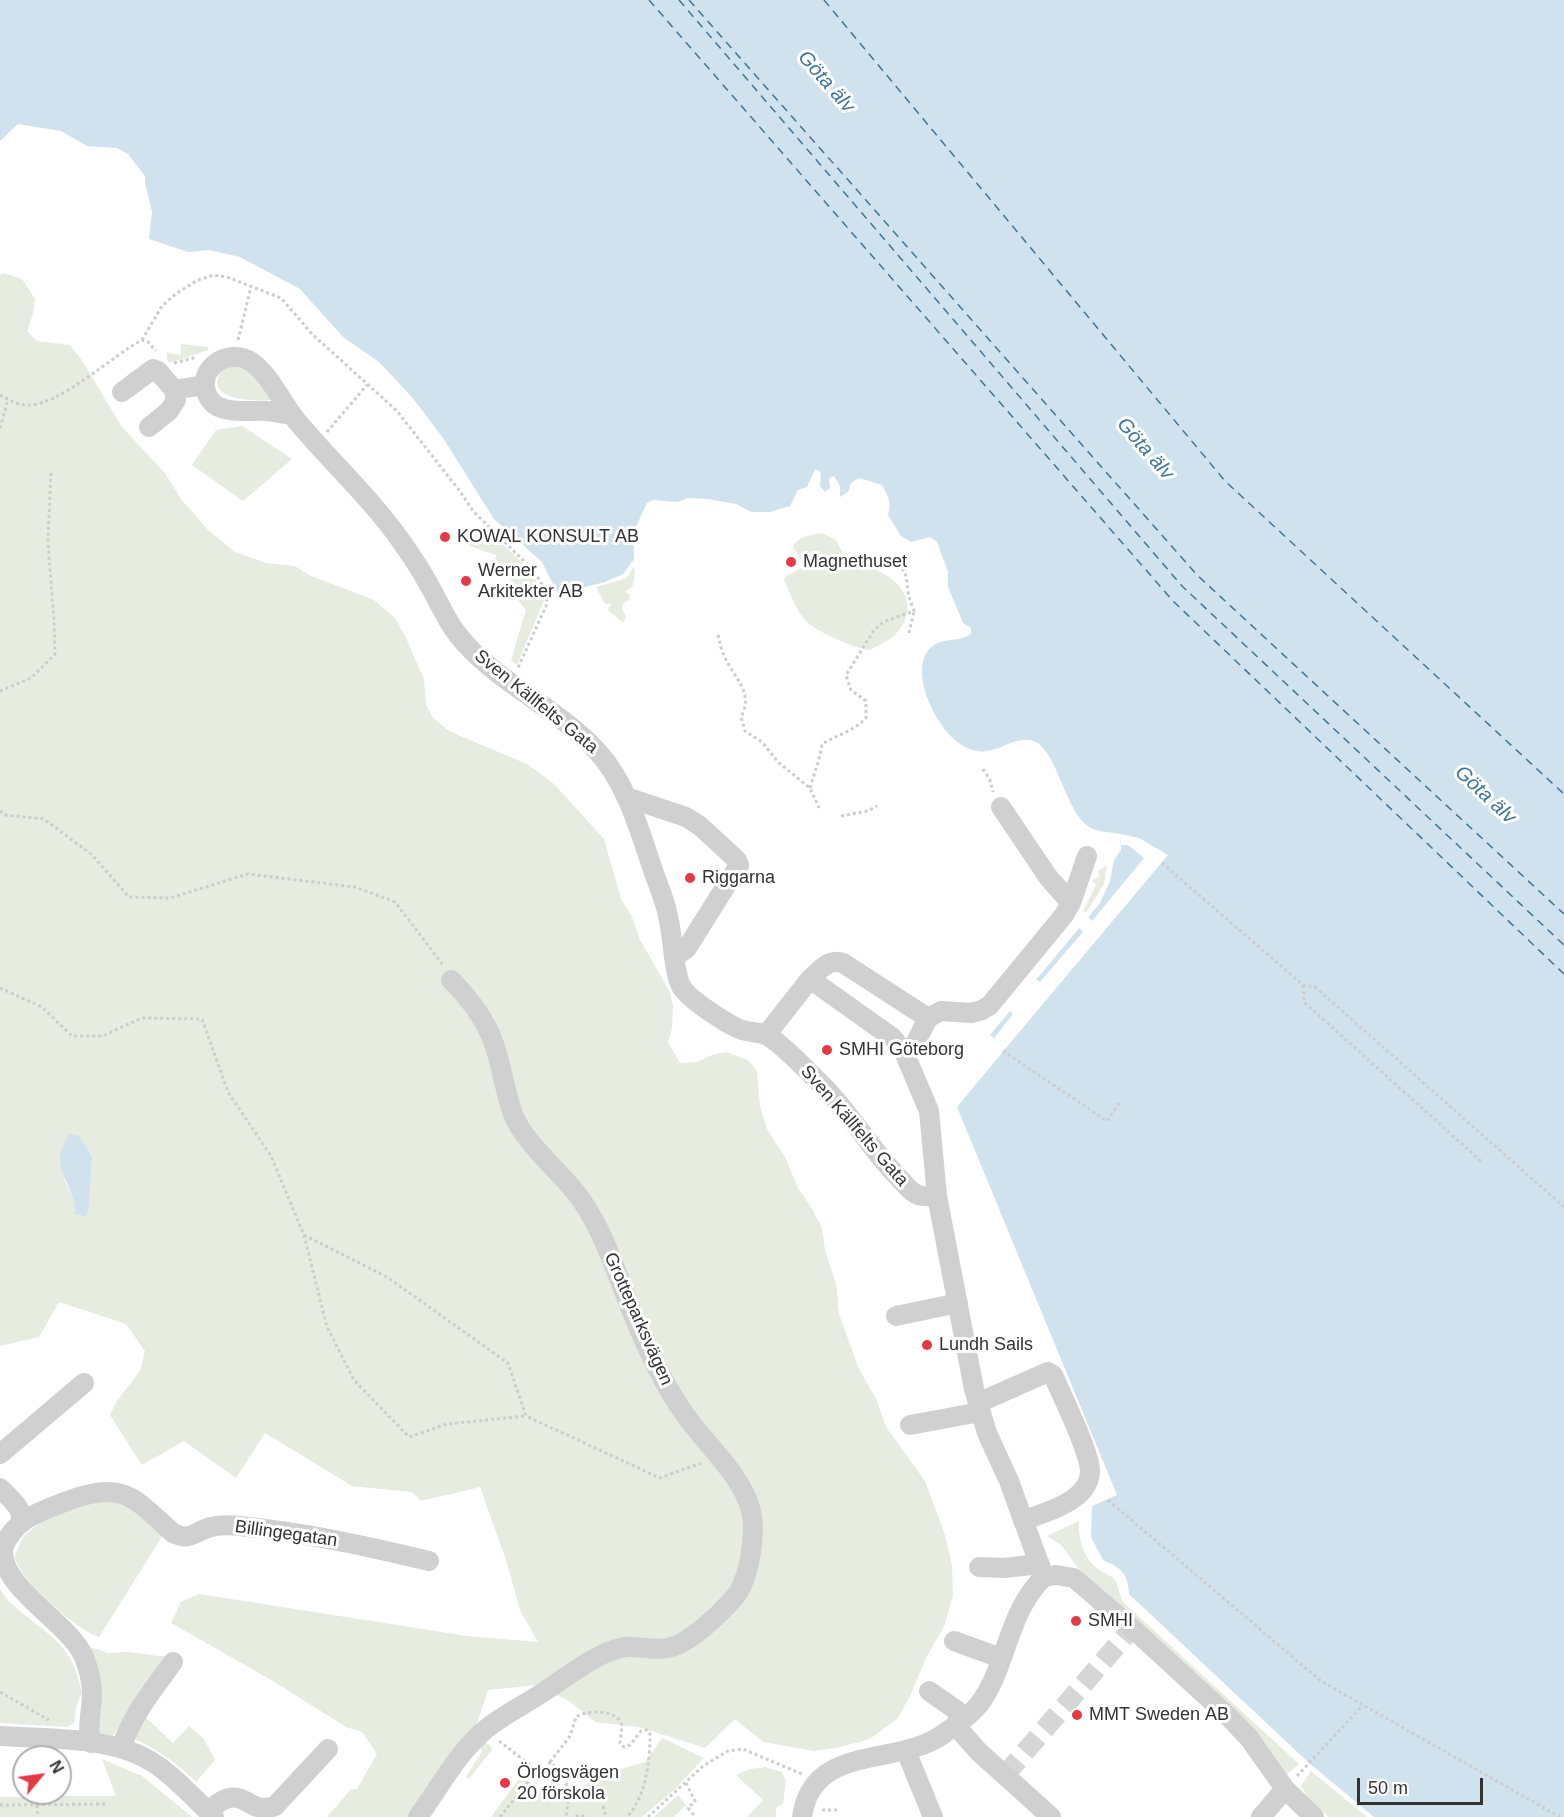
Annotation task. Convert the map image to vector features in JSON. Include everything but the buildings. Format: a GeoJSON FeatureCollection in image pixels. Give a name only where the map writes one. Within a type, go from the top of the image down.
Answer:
{"type":"FeatureCollection","features":[{"type":"Feature","properties":{"kind":"street","name":"Sven Källfelts Gata"},"geometry":{"type":"LineString","coordinates":[[204,385],[208,371],[214,363],[232,356],[252,363],[273,385],[292,415],[384,519],[427,580],[459,637],[511,682],[579,734],[598,752],[614,773],[626,796],[647,850],[668,915],[678,978],[689,997],[739,1029],[766,1035],[828,1091],[890,1170],[910,1190],[920,1196],[937,1196]]}},
{"type":"Feature","properties":{"kind":"street"},"geometry":{"type":"LineString","coordinates":[[122,392],[153,369],[158,371],[174,390],[176,400],[169,411],[149,427]]}},
{"type":"Feature","properties":{"kind":"street"},"geometry":{"type":"LineString","coordinates":[[174,390],[204,385],[210,400],[216,406],[225,409],[272,411],[292,415]]}},
{"type":"Feature","properties":{"kind":"street"},"geometry":{"type":"LineString","coordinates":[[626,796],[686,817],[700,826],[737,860],[739,865],[687,948],[675,957]]}},
{"type":"Feature","properties":{"kind":"street"},"geometry":{"type":"LineString","coordinates":[[1001,807],[1048,877],[1071,903]]}},
{"type":"Feature","properties":{"kind":"street"},"geometry":{"type":"LineString","coordinates":[[904,1052],[915,1044],[928,1018],[941,1011],[971,1013],[990,1005],[1064,915],[1071,903],[1087,856]]}},
{"type":"Feature","properties":{"kind":"street"},"geometry":{"type":"LineString","coordinates":[[766,1035],[810,979],[830,962],[837,961],[928,1018]]}},
{"type":"Feature","properties":{"kind":"street"},"geometry":{"type":"LineString","coordinates":[[810,979],[893,1038],[904,1052],[929,1111],[937,1196],[979,1407],[987,1433],[1009,1481],[1042,1571],[1016,1617],[1001,1658],[982,1699],[961,1721],[920,1747],[863,1759],[833,1769],[817,1781],[807,1797],[810,1814]]}},
{"type":"Feature","properties":{"kind":"street","name":"Grotteparksvägen"},"geometry":{"type":"LineString","coordinates":[[418,1817],[462,1755],[485,1730],[582,1665],[611,1650],[638,1646],[668,1648],[690,1638],[734,1598],[742,1587],[747,1572],[752,1522],[750,1507],[742,1491],[719,1457],[686,1417],[659,1372],[630,1308],[612,1257],[583,1202],[521,1130],[513,1114],[494,1043],[484,1023],[463,992],[451,980]]}},
{"type":"Feature","properties":{"kind":"street"},"geometry":{"type":"LineString","coordinates":[[896,1316],[958,1303]]}},
{"type":"Feature","properties":{"kind":"street"},"geometry":{"type":"LineString","coordinates":[[910,1425],[979,1407],[1048,1372],[1053,1375],[1082,1443],[1090,1473],[1088,1483],[1069,1502],[1023,1521]]}},
{"type":"Feature","properties":{"kind":"street"},"geometry":{"type":"LineString","coordinates":[[0,1454],[84,1383]]}},
{"type":"Feature","properties":{"kind":"street"},"geometry":{"type":"LineString","coordinates":[[0,1488],[20,1509],[21,1522]]}},
{"type":"Feature","properties":{"kind":"street","name":"Billingegatan"},"geometry":{"type":"LineString","coordinates":[[92,1743],[88,1732],[92,1697],[84,1657],[67,1635],[16,1588],[2,1566],[1,1557],[6,1539],[21,1522],[34,1514],[76,1498],[109,1491],[123,1493],[134,1498],[173,1533],[180,1536],[192,1536],[212,1526],[240,1526],[348,1542],[429,1561]]}},
{"type":"Feature","properties":{"kind":"street"},"geometry":{"type":"LineString","coordinates":[[979,1567],[1042,1571],[1074,1578],[1230,1718],[1249,1738],[1285,1789],[1314,1817]]}},
{"type":"Feature","properties":{"kind":"street"},"geometry":{"type":"LineString","coordinates":[[954,1641],[1001,1658]]}},
{"type":"Feature","properties":{"kind":"street"},"geometry":{"type":"LineString","coordinates":[[121,1748],[127,1728],[173,1662]]}},
{"type":"Feature","properties":{"kind":"street"},"geometry":{"type":"LineString","coordinates":[[928,1691],[961,1721],[978,1752],[1051,1817]]}},
{"type":"Feature","properties":{"kind":"street"},"geometry":{"type":"LineString","coordinates":[[0,1736],[92,1743],[121,1748],[153,1762],[211,1814],[220,1800],[235,1797],[261,1808],[275,1806],[328,1749]]}},
{"type":"Feature","properties":{"kind":"street"},"geometry":{"type":"LineString","coordinates":[[906,1750],[933,1817]]}},
{"type":"Feature","properties":{"kind":"street"},"geometry":{"type":"LineString","coordinates":[[1262,1817],[1285,1789]]}},
{"type":"Feature","properties":{"kind":"path"},"geometry":{"type":"LineString","coordinates":[[142,340],[162,306],[198,280],[214,275],[227,277],[281,298],[312,334],[397,411],[473,511],[533,570],[545,589],[548,598],[546,606],[511,682]]}},
{"type":"Feature","properties":{"kind":"path"},"geometry":{"type":"LineString","coordinates":[[236,347],[251,287]]}},
{"type":"Feature","properties":{"kind":"path"},"geometry":{"type":"LineString","coordinates":[[0,395],[8,400],[27,405],[36,404],[49,400],[93,373]]}},
{"type":"Feature","properties":{"kind":"path"},"geometry":{"type":"LineString","coordinates":[[325,435],[367,386]]}},
{"type":"Feature","properties":{"kind":"path"},"geometry":{"type":"LineString","coordinates":[[0,428],[8,400]]}},
{"type":"Feature","properties":{"kind":"path"},"geometry":{"type":"LineString","coordinates":[[0,691],[31,678],[55,654],[48,542],[51,471]]}},
{"type":"Feature","properties":{"kind":"path"},"geometry":{"type":"LineString","coordinates":[[892,559],[903,568],[909,580],[908,594],[914,611],[909,633]]}},
{"type":"Feature","properties":{"kind":"path"},"geometry":{"type":"LineString","coordinates":[[810,789],[820,761],[822,744],[856,728],[866,718],[866,701],[851,690],[846,675],[874,630],[884,622],[914,611]]}},
{"type":"Feature","properties":{"kind":"path"},"geometry":{"type":"LineString","coordinates":[[718,635],[722,653],[744,690],[746,707],[741,717],[745,731],[762,742],[779,763],[810,789],[819,808]]}},
{"type":"Feature","properties":{"kind":"path"},"geometry":{"type":"LineString","coordinates":[[983,769],[1001,807]]}},
{"type":"Feature","properties":{"kind":"path"},"geometry":{"type":"LineString","coordinates":[[841,816],[868,811],[877,806]]}},
{"type":"Feature","properties":{"kind":"path"},"geometry":{"type":"LineString","coordinates":[[0,811],[5,815],[44,819],[91,854],[129,897],[170,898],[248,874],[356,887],[395,902],[445,968],[451,980]]}},
{"type":"Feature","properties":{"kind":"path"},"geometry":{"type":"LineString","coordinates":[[1162,863],[1304,985],[1316,987],[1564,1207]]}},
{"type":"Feature","properties":{"kind":"path"},"geometry":{"type":"LineString","coordinates":[[1304,985],[1304,1002],[1482,1162]]}},
{"type":"Feature","properties":{"kind":"path"},"geometry":{"type":"LineString","coordinates":[[0,988],[42,1007],[72,1036],[103,1036],[142,1017],[202,1019],[228,1092],[271,1156],[304,1235],[327,1327],[354,1380],[409,1437],[447,1424],[526,1416],[660,1478],[719,1457]]}},
{"type":"Feature","properties":{"kind":"path"},"geometry":{"type":"LineString","coordinates":[[1003,1051],[1107,1122],[1120,1102]]}},
{"type":"Feature","properties":{"kind":"path"},"geometry":{"type":"LineString","coordinates":[[304,1235],[387,1277],[508,1363],[526,1416]]}},
{"type":"Feature","properties":{"kind":"path"},"geometry":{"type":"LineString","coordinates":[[1107,1500],[1321,1681],[1560,1817]]}},
{"type":"Feature","properties":{"kind":"path"},"geometry":{"type":"LineString","coordinates":[[0,1692],[52,1722]]}},
{"type":"Feature","properties":{"kind":"path"},"geometry":{"type":"LineString","coordinates":[[1309,1763],[1363,1705]]}},
{"type":"Feature","properties":{"kind":"path"},"geometry":{"type":"LineString","coordinates":[[485,1730],[542,1774],[570,1736],[576,1717],[587,1711],[614,1715],[619,1720],[620,1743],[624,1747],[630,1745],[641,1731],[647,1730],[650,1734],[650,1742],[643,1788],[634,1809],[627,1817]]}},
{"type":"Feature","properties":{"kind":"path"},"geometry":{"type":"LineString","coordinates":[[648,1817],[710,1761],[722,1753],[736,1749],[743,1749],[817,1781]]}},
{"type":"Feature","properties":{"kind":"path"},"geometry":{"type":"LineString","coordinates":[[550,1762],[564,1775],[569,1795],[566,1817]]}},
{"type":"Feature","properties":{"kind":"path"},"geometry":{"type":"LineString","coordinates":[[500,1817],[538,1770]]}},
{"type":"Feature","properties":{"kind":"path"},"geometry":{"type":"LineString","coordinates":[[686,1783],[695,1801],[688,1808],[693,1814],[690,1817]]}},
{"type":"Feature","properties":{"kind":"path"},"geometry":{"type":"LineString","coordinates":[[72,1805],[108,1804]]}},
{"type":"Feature","properties":{"kind":"path"},"geometry":{"type":"LineString","coordinates":[[37,1805],[38,1817]]}},
{"type":"Feature","properties":{"kind":"path"},"geometry":{"type":"LineString","coordinates":[[603,1806],[606,1817]]}},
{"type":"Feature","properties":{"kind":"path"},"geometry":{"type":"LineString","coordinates":[[810,1814],[838,1810]]}},
{"type":"Feature","properties":{"kind":"path"},"geometry":{"type":"LineString","coordinates":[[576,1817],[580,1815],[586,1817]]}},
{"type":"Feature","properties":{"kind":"shaded area"},"geometry":{"type":"Polygon","coordinates":[[[4,273],[22,279],[35,299],[27,331],[37,341],[70,345],[122,427],[165,473],[181,499],[207,529],[235,552],[266,563],[295,566],[309,575],[374,600],[395,618],[406,638],[424,679],[426,705],[433,718],[449,731],[529,765],[554,784],[604,839],[621,899],[632,917],[640,940],[670,992],[673,1006],[672,1028],[668,1042],[680,1063],[697,1062],[726,1052],[748,1060],[757,1071],[760,1106],[767,1129],[785,1157],[798,1188],[822,1228],[825,1250],[836,1284],[839,1314],[859,1369],[876,1399],[886,1427],[925,1481],[945,1535],[952,1565],[953,1596],[944,1626],[898,1718],[870,1739],[814,1751],[763,1742],[735,1719],[705,1748],[639,1727],[595,1722],[569,1701],[536,1685],[488,1690],[474,1732],[411,1817],[327,1817],[351,1789],[357,1789],[377,1754],[362,1732],[346,1727],[273,1681],[171,1623],[181,1602],[199,1594],[467,1636],[538,1642],[520,1610],[507,1563],[480,1487],[421,1501],[412,1492],[352,1486],[265,1433],[236,1478],[184,1441],[142,1465],[110,1415],[117,1401],[140,1371],[145,1351],[126,1324],[59,1302],[39,1337],[0,1346],[0,275],[4,273]],[[92,1157],[64,1180],[76,1201],[74,1213],[89,1206],[92,1157]]]}},
{"type":"Feature","properties":{"kind":"shaded area"},"geometry":{"type":"Polygon","coordinates":[[[181,344],[208,347],[208,350],[169,363],[167,353],[181,355],[181,344]]]}},
{"type":"Feature","properties":{"kind":"shaded area"},"geometry":{"type":"Polygon","coordinates":[[[246,366],[273,400],[232,397],[223,393],[218,387],[218,378],[224,367],[246,366]]]}},
{"type":"Feature","properties":{"kind":"shaded area"},"geometry":{"type":"Polygon","coordinates":[[[242,426],[292,459],[243,501],[192,465],[216,430],[242,426]]]}},
{"type":"Feature","properties":{"kind":"shaded area"},"geometry":{"type":"Polygon","coordinates":[[[481,527],[528,569],[541,589],[544,600],[517,665],[511,660],[526,610],[510,590],[512,575],[494,570],[496,555],[469,546],[481,527]]]}},
{"type":"Feature","properties":{"kind":"shaded area"},"geometry":{"type":"Polygon","coordinates":[[[822,533],[836,540],[845,557],[882,573],[894,581],[906,599],[906,618],[902,627],[887,641],[871,650],[846,643],[810,625],[796,607],[784,580],[786,576],[805,566],[793,547],[795,543],[806,537],[822,533]]]}},
{"type":"Feature","properties":{"kind":"shaded area"},"geometry":{"type":"Polygon","coordinates":[[[633,567],[635,571],[633,586],[625,592],[630,595],[629,600],[623,604],[622,609],[626,616],[623,623],[608,610],[611,604],[605,604],[596,587],[627,578],[633,567]]]}},
{"type":"Feature","properties":{"kind":"shaded area"},"geometry":{"type":"Polygon","coordinates":[[[1107,865],[1104,884],[1086,913],[1083,911],[1096,885],[1092,881],[1100,875],[1098,871],[1107,865]]]}},
{"type":"Feature","properties":{"kind":"shaded area"},"geometry":{"type":"Polygon","coordinates":[[[101,1500],[124,1501],[163,1535],[99,1637],[81,1628],[40,1594],[26,1578],[14,1558],[23,1537],[51,1513],[101,1500]]]}},
{"type":"Feature","properties":{"kind":"shaded area"},"geometry":{"type":"Polygon","coordinates":[[[1079,1521],[1079,1534],[1085,1553],[1093,1564],[1114,1579],[1123,1602],[1299,1764],[1285,1776],[1254,1733],[1080,1570],[1061,1545],[1047,1536],[1079,1521]]]}},
{"type":"Feature","properties":{"kind":"shaded area"},"geometry":{"type":"Polygon","coordinates":[[[0,1589],[15,1607],[56,1640],[74,1666],[82,1693],[77,1704],[74,1723],[67,1727],[0,1723],[0,1589]]]}},
{"type":"Feature","properties":{"kind":"shaded area"},"geometry":{"type":"Polygon","coordinates":[[[90,1647],[108,1653],[128,1652],[169,1657],[164,1658],[113,1736],[97,1733],[90,1647]]]}},
{"type":"Feature","properties":{"kind":"shaded area"},"geometry":{"type":"Polygon","coordinates":[[[142,1714],[173,1743],[189,1726],[204,1739],[215,1760],[196,1782],[167,1758],[134,1739],[142,1714]]]}},
{"type":"Feature","properties":{"kind":"shaded area"},"geometry":{"type":"Polygon","coordinates":[[[662,1738],[704,1758],[675,1789],[642,1817],[491,1817],[522,1775],[544,1793],[572,1792],[604,1774],[645,1762],[662,1738]]]}},
{"type":"Feature","properties":{"kind":"shaded area"},"geometry":{"type":"Polygon","coordinates":[[[483,1742],[490,1745],[492,1750],[469,1779],[466,1777],[482,1751],[479,1746],[483,1742]]]}},
{"type":"Feature","properties":{"kind":"shaded area"},"geometry":{"type":"Polygon","coordinates":[[[102,1759],[142,1776],[192,1817],[0,1817],[0,1797],[12,1797],[12,1805],[72,1805],[72,1796],[116,1796],[102,1759]]]}},
{"type":"Feature","properties":{"kind":"shaded area"},"geometry":{"type":"Polygon","coordinates":[[[765,1767],[782,1772],[786,1781],[783,1804],[776,1808],[776,1817],[747,1817],[763,1800],[736,1775],[750,1769],[765,1767]]]}},
{"type":"Feature","properties":{"kind":"shaded area"},"geometry":{"type":"Polygon","coordinates":[[[1311,1771],[1367,1817],[1329,1817],[1308,1798],[1301,1786],[1311,1771]]]}},
{"type":"Feature","properties":{"kind":"shaded area"},"geometry":{"type":"Polygon","coordinates":[[[678,1795],[686,1805],[674,1817],[654,1817],[678,1795]]]}},
{"type":"Feature","properties":{"kind":"water","name":"Göta älv"},"geometry":{"type":"Polygon","coordinates":[[[0,0],[1564,0],[1564,1817],[1374,1817],[1309,1763],[1129,1594],[1125,1576],[1115,1566],[1103,1560],[1091,1537],[1092,1506],[1117,1495],[957,1107],[1006,1048],[990,1035],[1100,903],[1110,881],[1114,860],[1121,850],[1120,834],[1092,829],[1081,819],[1067,796],[1050,758],[1044,748],[1036,742],[1025,740],[1014,742],[992,750],[970,749],[951,736],[936,717],[923,681],[924,657],[933,646],[941,642],[971,634],[971,628],[963,623],[948,587],[948,572],[937,542],[930,537],[911,542],[901,536],[888,515],[889,500],[882,485],[859,478],[851,483],[848,492],[840,497],[840,486],[834,476],[829,478],[830,488],[825,492],[820,486],[821,472],[815,469],[807,487],[798,490],[790,506],[770,512],[751,512],[736,504],[708,499],[688,498],[677,502],[653,500],[647,503],[633,533],[634,559],[623,574],[605,582],[558,594],[542,562],[494,519],[443,438],[412,397],[379,362],[343,337],[300,289],[240,257],[209,250],[188,252],[149,239],[152,212],[145,176],[128,154],[117,148],[87,146],[61,131],[18,124],[0,141],[0,0]]]}},
{"type":"Feature","properties":{"kind":"water"},"geometry":{"type":"Polygon","coordinates":[[[69,1134],[79,1136],[92,1157],[89,1206],[86,1216],[74,1214],[75,1206],[71,1192],[60,1165],[61,1151],[69,1134]]]}},
{"type":"Feature","properties":{"kind":"pier"},"geometry":{"type":"Polygon","coordinates":[[[1120,834],[1139,838],[1168,855],[1006,1048],[994,1038],[1013,1014],[1010,1011],[1035,979],[1040,982],[1083,932],[1079,928],[1088,917],[1092,921],[1144,858],[1128,845],[1121,845],[1120,834]]]}},
{"type":"Feature","properties":{"kind":"ferry route"},"geometry":{"type":"LineString","coordinates":[[649,0],[1173,601],[1564,974]]}},
{"type":"Feature","properties":{"kind":"ferry route"},"geometry":{"type":"LineString","coordinates":[[679,0],[1182,586],[1564,945]]}},
{"type":"Feature","properties":{"kind":"ferry route"},"geometry":{"type":"LineString","coordinates":[[689,0],[1197,575],[1564,914]]}},
{"type":"Feature","properties":{"kind":"ferry route"},"geometry":{"type":"LineString","coordinates":[[824,0],[1225,481],[1564,794]]}},
{"type":"Feature","properties":{"kind":"tunnel"},"geometry":{"type":"LineString","coordinates":[[1005,1775],[1132,1628]]}},
{"type":"Feature","properties":{"kind":"place","name":"KOWAL KONSULT AB"},"geometry":{"type":"Point","coordinates":[445,537]}},
{"type":"Feature","properties":{"kind":"place","name":"Magnethuset"},"geometry":{"type":"Point","coordinates":[791,562]}},
{"type":"Feature","properties":{"kind":"place","name":"Werner Arkitekter AB"},"geometry":{"type":"Point","coordinates":[466,581]}},
{"type":"Feature","properties":{"kind":"place","name":"Riggarna"},"geometry":{"type":"Point","coordinates":[690,878]}},
{"type":"Feature","properties":{"kind":"place","name":"SMHI Göteborg"},"geometry":{"type":"Point","coordinates":[827,1050]}},
{"type":"Feature","properties":{"kind":"place","name":"Lundh Sails"},"geometry":{"type":"Point","coordinates":[927,1345]}},
{"type":"Feature","properties":{"kind":"place","name":"SMHI"},"geometry":{"type":"Point","coordinates":[1076,1621]}},
{"type":"Feature","properties":{"kind":"place","name":"MMT Sweden AB"},"geometry":{"type":"Point","coordinates":[1077,1715]}},
{"type":"Feature","properties":{"kind":"place","name":"Örlogsvägen 20 förskola"},"geometry":{"type":"Point","coordinates":[505,1783]}}]}
